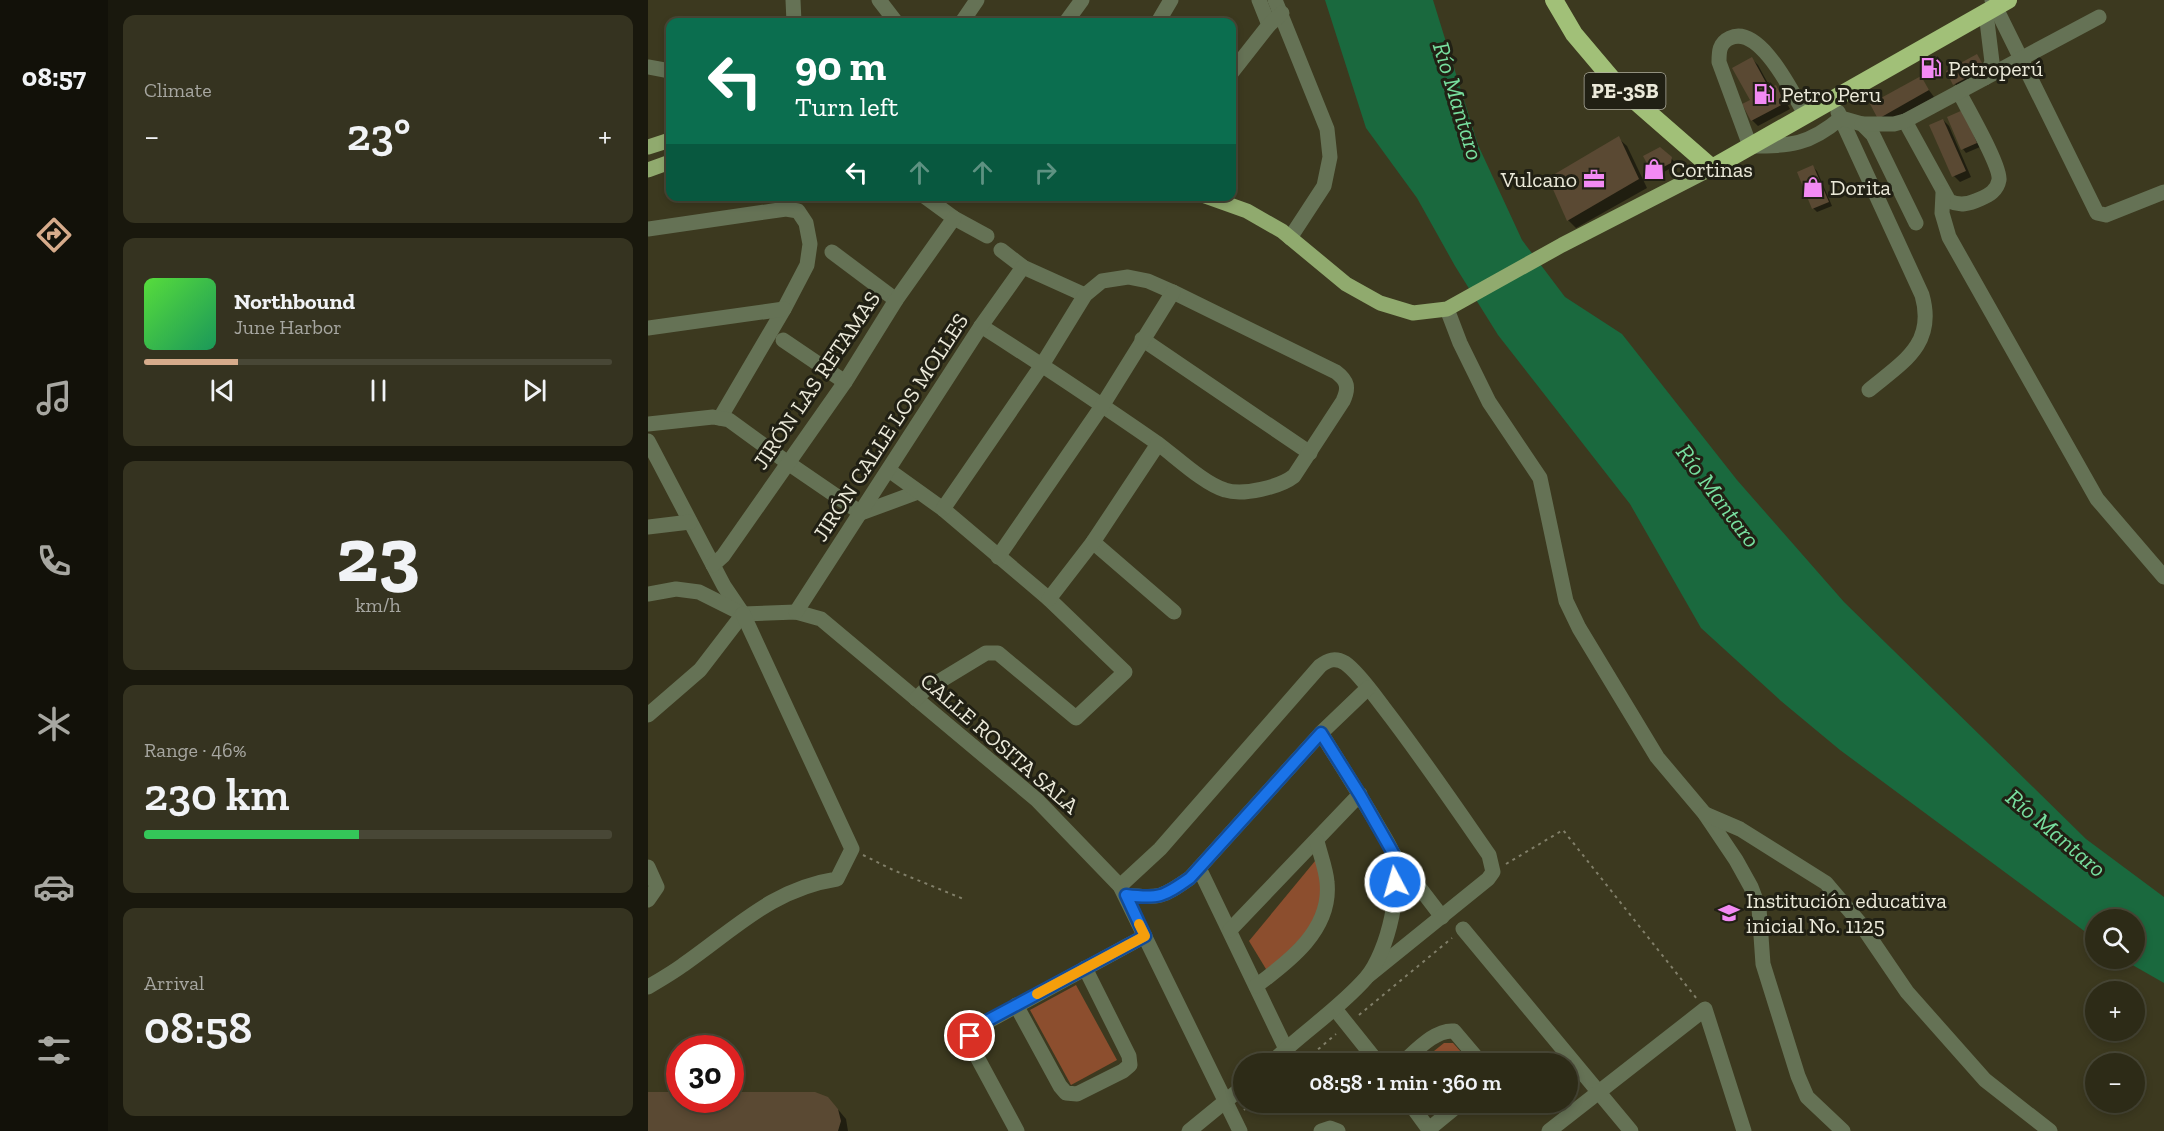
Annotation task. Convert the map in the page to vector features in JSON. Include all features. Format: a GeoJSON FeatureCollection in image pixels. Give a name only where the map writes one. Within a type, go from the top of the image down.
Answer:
{"type":"FeatureCollection","features":[{"type":"Feature","properties":{"kind":"highway","name":"PE-3SB"},"geometry":{"type":"LineString","coordinates":[[1554,0],[1574,34],[1618,86],[1712,168]]}},
{"type":"Feature","properties":{"kind":"highway"},"geometry":{"type":"LineString","coordinates":[[1712,168],[1998,4]]}},
{"type":"Feature","properties":{"kind":"main road"},"geometry":{"type":"LineString","coordinates":[[648,147],[666,141]]}},
{"type":"Feature","properties":{"kind":"main road"},"geometry":{"type":"LineString","coordinates":[[648,170],[666,163]]}},
{"type":"Feature","properties":{"kind":"main road"},"geometry":{"type":"LineString","coordinates":[[1219,201],[1247,211],[1282,231],[1346,284],[1380,303],[1413,313],[1453,306],[1562,245],[1712,168]]}},
{"type":"Feature","properties":{"kind":"street"},"geometry":{"type":"LineString","coordinates":[[793,0],[794,18]]}},
{"type":"Feature","properties":{"kind":"street"},"geometry":{"type":"LineString","coordinates":[[879,0],[893,18]]}},
{"type":"Feature","properties":{"kind":"street"},"geometry":{"type":"LineString","coordinates":[[965,18],[977,0]]}},
{"type":"Feature","properties":{"kind":"street"},"geometry":{"type":"LineString","coordinates":[[1069,18],[1082,0]]}},
{"type":"Feature","properties":{"kind":"street"},"geometry":{"type":"LineString","coordinates":[[1160,18],[1171,0]]}},
{"type":"Feature","properties":{"kind":"street"},"geometry":{"type":"LineString","coordinates":[[1259,0],[1269,25]]}},
{"type":"Feature","properties":{"kind":"street"},"geometry":{"type":"LineString","coordinates":[[1998,4],[2022,59],[2097,213],[2106,215],[2164,192]]}},
{"type":"Feature","properties":{"kind":"street"},"geometry":{"type":"LineString","coordinates":[[1985,78],[1992,62],[1998,4]]}},
{"type":"Feature","properties":{"kind":"street"},"geometry":{"type":"LineString","coordinates":[[1236,67],[1269,25],[1279,6]]}},
{"type":"Feature","properties":{"kind":"street"},"geometry":{"type":"LineString","coordinates":[[1279,6],[1327,129],[1330,157],[1324,186],[1290,238]]}},
{"type":"Feature","properties":{"kind":"street"},"geometry":{"type":"LineString","coordinates":[[1841,118],[1862,124],[1894,124],[1905,121],[2099,17]]}},
{"type":"Feature","properties":{"kind":"street"},"geometry":{"type":"LineString","coordinates":[[1805,114],[1769,56],[1759,45],[1740,36],[1730,38],[1723,43],[1719,51],[1719,62],[1750,146],[1779,146],[1798,143],[1819,135],[1841,118]]}},
{"type":"Feature","properties":{"kind":"street"},"geometry":{"type":"LineString","coordinates":[[648,67],[666,69]]}},
{"type":"Feature","properties":{"kind":"street"},"geometry":{"type":"LineString","coordinates":[[1905,121],[1949,201],[1956,204],[1970,203],[1990,194],[1997,188],[1999,172],[1959,92]]}},
{"type":"Feature","properties":{"kind":"street"},"geometry":{"type":"LineString","coordinates":[[1832,98],[1922,295],[1926,312],[1924,329],[1910,357],[1869,390]]}},
{"type":"Feature","properties":{"kind":"street"},"geometry":{"type":"LineString","coordinates":[[1862,124],[1873,135],[1916,223]]}},
{"type":"Feature","properties":{"kind":"street"},"geometry":{"type":"LineString","coordinates":[[1943,193],[1942,213],[1950,237],[2097,499],[2164,577]]}},
{"type":"Feature","properties":{"kind":"street"},"geometry":{"type":"LineString","coordinates":[[931,201],[954,218],[987,236]]}},
{"type":"Feature","properties":{"kind":"street"},"geometry":{"type":"LineString","coordinates":[[648,229],[786,208],[798,211],[806,223],[810,244],[807,264],[784,309],[720,418]]}},
{"type":"Feature","properties":{"kind":"street","name":"JIRÓN LAS RETAMAS"},"geometry":{"type":"LineString","coordinates":[[713,565],[723,556],[845,382],[896,300],[954,218]]}},
{"type":"Feature","properties":{"kind":"street"},"geometry":{"type":"LineString","coordinates":[[1001,250],[1023,267],[1085,295]]}},
{"type":"Feature","properties":{"kind":"street"},"geometry":{"type":"LineString","coordinates":[[832,252],[896,300]]}},
{"type":"Feature","properties":{"kind":"street","name":"JIRÓN CALLE LOS MOLLES"},"geometry":{"type":"LineString","coordinates":[[796,612],[890,471],[981,326],[1023,267]]}},
{"type":"Feature","properties":{"kind":"street"},"geometry":{"type":"LineString","coordinates":[[943,509],[1042,365],[1085,295],[1102,282],[1128,277],[1173,292],[1336,372],[1344,378],[1347,385],[1343,402],[1294,476],[1285,483],[1246,492],[1234,492],[1212,484],[1158,444],[1042,365],[981,326]]}},
{"type":"Feature","properties":{"kind":"street"},"geometry":{"type":"LineString","coordinates":[[998,557],[1102,406],[1173,292]]}},
{"type":"Feature","properties":{"kind":"street"},"geometry":{"type":"LineString","coordinates":[[1453,306],[1460,343],[1489,402],[1540,478],[1566,601],[1579,628],[1657,757],[1705,814],[1751,887],[1759,908],[1763,964],[1807,1097],[1843,1131]]}},
{"type":"Feature","properties":{"kind":"street"},"geometry":{"type":"LineString","coordinates":[[648,328],[784,309]]}},
{"type":"Feature","properties":{"kind":"street"},"geometry":{"type":"LineString","coordinates":[[1142,339],[1310,453]]}},
{"type":"Feature","properties":{"kind":"street"},"geometry":{"type":"LineString","coordinates":[[783,340],[845,382]]}},
{"type":"Feature","properties":{"kind":"street"},"geometry":{"type":"LineString","coordinates":[[648,424],[713,417],[729,420],[861,513],[918,492]]}},
{"type":"Feature","properties":{"kind":"street"},"geometry":{"type":"LineString","coordinates":[[648,441],[724,586],[743,614],[852,849],[837,879],[817,882],[797,889],[767,904],[684,965],[648,987]]}},
{"type":"Feature","properties":{"kind":"street"},"geometry":{"type":"LineString","coordinates":[[1049,599],[1093,542],[1158,444]]}},
{"type":"Feature","properties":{"kind":"street"},"geometry":{"type":"LineString","coordinates":[[890,471],[943,509],[1049,599],[1125,672],[1076,718],[998,653],[986,653],[925,690],[916,699]]}},
{"type":"Feature","properties":{"kind":"street"},"geometry":{"type":"LineString","coordinates":[[648,527],[690,522]]}},
{"type":"Feature","properties":{"kind":"street"},"geometry":{"type":"LineString","coordinates":[[1093,542],[1174,612]]}},
{"type":"Feature","properties":{"kind":"street"},"geometry":{"type":"LineString","coordinates":[[648,594],[676,589],[699,592],[743,614],[796,612]]}},
{"type":"Feature","properties":{"kind":"street","name":"CALLE ROSITA SALA"},"geometry":{"type":"LineString","coordinates":[[796,612],[821,619],[1037,800],[1123,891],[1240,1131]]}},
{"type":"Feature","properties":{"kind":"street"},"geometry":{"type":"LineString","coordinates":[[648,715],[700,670],[743,614]]}},
{"type":"Feature","properties":{"kind":"street"},"geometry":{"type":"LineString","coordinates":[[1281,1053],[1335,1009],[1368,976],[1488,879],[1493,872],[1489,855],[1411,743],[1368,688],[1346,663],[1336,659],[1320,666],[1123,891],[1151,898],[1166,895],[1190,878],[1321,733],[1368,688]]}},
{"type":"Feature","properties":{"kind":"street"},"geometry":{"type":"LineString","coordinates":[[1321,733],[1393,853],[1442,917]]}},
{"type":"Feature","properties":{"kind":"street"},"geometry":{"type":"LineString","coordinates":[[1230,930],[1360,795]]}},
{"type":"Feature","properties":{"kind":"street"},"geometry":{"type":"LineString","coordinates":[[1705,814],[1740,830],[1826,883],[1860,923],[1907,992],[1985,1080],[2050,1131]]}},
{"type":"Feature","properties":{"kind":"street"},"geometry":{"type":"LineString","coordinates":[[1256,986],[1281,968],[1307,942],[1318,926],[1325,907],[1327,882],[1317,841]]}},
{"type":"Feature","properties":{"kind":"street"},"geometry":{"type":"LineString","coordinates":[[1368,976],[1380,955],[1392,920],[1395,882],[1393,853]]}},
{"type":"Feature","properties":{"kind":"street"},"geometry":{"type":"LineString","coordinates":[[648,867],[657,887],[648,900]]}},
{"type":"Feature","properties":{"kind":"street"},"geometry":{"type":"LineString","coordinates":[[1199,868],[1286,1048]]}},
{"type":"Feature","properties":{"kind":"street"},"geometry":{"type":"LineString","coordinates":[[1463,929],[1631,1131]]}},
{"type":"Feature","properties":{"kind":"street"},"geometry":{"type":"LineString","coordinates":[[1017,1131],[970,1044],[972,1030],[1145,936]]}},
{"type":"Feature","properties":{"kind":"street"},"geometry":{"type":"LineString","coordinates":[[1016,1005],[1066,1093],[1077,1094],[1123,1071],[1130,1065],[1129,1056],[1085,968]]}},
{"type":"Feature","properties":{"kind":"street"},"geometry":{"type":"LineString","coordinates":[[1335,1009],[1370,1053]]}},
{"type":"Feature","properties":{"kind":"street"},"geometry":{"type":"LineString","coordinates":[[1550,1131],[1704,1009],[1744,1131]]}},
{"type":"Feature","properties":{"kind":"street"},"geometry":{"type":"LineString","coordinates":[[1415,1053],[1446,1030],[1454,1031],[1473,1053]]}},
{"type":"Feature","properties":{"kind":"street"},"geometry":{"type":"LineString","coordinates":[[1190,1131],[1233,1094]]}},
{"type":"Feature","properties":{"kind":"street"},"geometry":{"type":"LineString","coordinates":[[1417,1113],[1430,1130],[1449,1113]]}},
{"type":"Feature","properties":{"kind":"street"},"geometry":{"type":"LineString","coordinates":[[1321,1131],[1330,1128],[1338,1131]]}},
{"type":"Feature","properties":{"kind":"path"},"geometry":{"type":"LineString","coordinates":[[1493,872],[1563,830],[1704,1009]]}},
{"type":"Feature","properties":{"kind":"path"},"geometry":{"type":"LineString","coordinates":[[852,849],[893,870],[966,900]]}},
{"type":"Feature","properties":{"kind":"path"},"geometry":{"type":"LineString","coordinates":[[1314,1053],[1463,929]]}},
{"type":"Feature","properties":{"kind":"shaded area"},"geometry":{"type":"Polygon","coordinates":[[[1320,855],[1321,915],[1269,974],[1249,941],[1320,855]]]}},
{"type":"Feature","properties":{"kind":"shaded area"},"geometry":{"type":"Polygon","coordinates":[[[1076,985],[1117,1060],[1071,1085],[1030,1010],[1076,985]]]}},
{"type":"Feature","properties":{"kind":"shaded area"},"geometry":{"type":"Polygon","coordinates":[[[1444,1043],[1453,1043],[1462,1053],[1432,1053],[1444,1043]]]}},
{"type":"Feature","properties":{"kind":"water","name":"Río Mantaro"},"geometry":{"type":"Polygon","coordinates":[[[1325,0],[1433,0],[1478,145],[1522,240],[1565,297],[1622,334],[1737,480],[1844,602],[2086,839],[2164,897],[2164,983],[2140,969],[2145,969],[2145,909],[2085,909],[2085,932],[1840,750],[1781,701],[1701,628],[1630,504],[1498,335],[1455,266],[1417,198],[1366,128],[1325,0]]]}},
{"type":"Feature","properties":{"kind":"building","name":"Petro Peru"},"geometry":{"type":"Polygon","coordinates":[[[1977,54],[1985,68],[1953,85],[1946,71],[1977,54]]]}},
{"type":"Feature","properties":{"kind":"building","name":"Petro Peru"},"geometry":{"type":"Polygon","coordinates":[[[1752,57],[1769,88],[1776,85],[1785,103],[1751,121],[1742,104],[1750,100],[1732,68],[1752,57]]]}},
{"type":"Feature","properties":{"kind":"building","name":"Petro Peru"},"geometry":{"type":"Polygon","coordinates":[[[1921,76],[1929,90],[1878,119],[1870,104],[1921,76]]]}},
{"type":"Feature","properties":{"kind":"building","name":"Petro Peru"},"geometry":{"type":"Polygon","coordinates":[[[1963,110],[1977,143],[1961,150],[1947,117],[1963,110]]]}},
{"type":"Feature","properties":{"kind":"building","name":"Petro Peru"},"geometry":{"type":"Polygon","coordinates":[[[1943,119],[1966,171],[1952,177],[1929,125],[1943,119]]]}},
{"type":"Feature","properties":{"kind":"building","name":"Vulcano"},"geometry":{"type":"Polygon","coordinates":[[[1619,136],[1639,179],[1567,221],[1548,178],[1619,136]]]}},
{"type":"Feature","properties":{"kind":"building"},"geometry":{"type":"Polygon","coordinates":[[[1660,147],[1672,157],[1671,163],[1652,173],[1643,156],[1660,147]]]}},
{"type":"Feature","properties":{"kind":"building","name":"Dorita"},"geometry":{"type":"Polygon","coordinates":[[[1813,165],[1829,202],[1812,209],[1797,172],[1813,165]]]}},
{"type":"Feature","properties":{"kind":"building"},"geometry":{"type":"Polygon","coordinates":[[[648,1092],[666,1092],[666,1113],[744,1113],[744,1092],[815,1092],[828,1097],[838,1109],[841,1121],[838,1131],[648,1131],[648,1092]]]}},
{"type":"Feature","properties":{"kind":"slow traffic"},"geometry":{"type":"LineString","coordinates":[[1037,994],[1145,936],[1139,924]]}},
{"type":"Feature","properties":{"kind":"place","name":"Petroperú"},"geometry":{"type":"Point","coordinates":[1931,68]}},
{"type":"Feature","properties":{"kind":"place","name":"Petro Peru"},"geometry":{"type":"Point","coordinates":[1764,94]}},
{"type":"Feature","properties":{"kind":"place","name":"Cortinas"},"geometry":{"type":"Point","coordinates":[1654,169]}},
{"type":"Feature","properties":{"kind":"place","name":"Vulcano"},"geometry":{"type":"Point","coordinates":[1594,179]}},
{"type":"Feature","properties":{"kind":"place","name":"Dorita"},"geometry":{"type":"Point","coordinates":[1813,187]}},
{"type":"Feature","properties":{"kind":"place","name":"Institución educativa inicial No. 1125"},"geometry":{"type":"Point","coordinates":[1729,913]}},
{"type":"Feature","properties":{"kind":"route"},"geometry":{"type":"LineString","coordinates":[[970,1036],[972,1030],[981,1024],[1145,936],[1126,895],[1151,898],[1166,895],[1190,878],[1321,733],[1393,853],[1395,882]]}}]}
